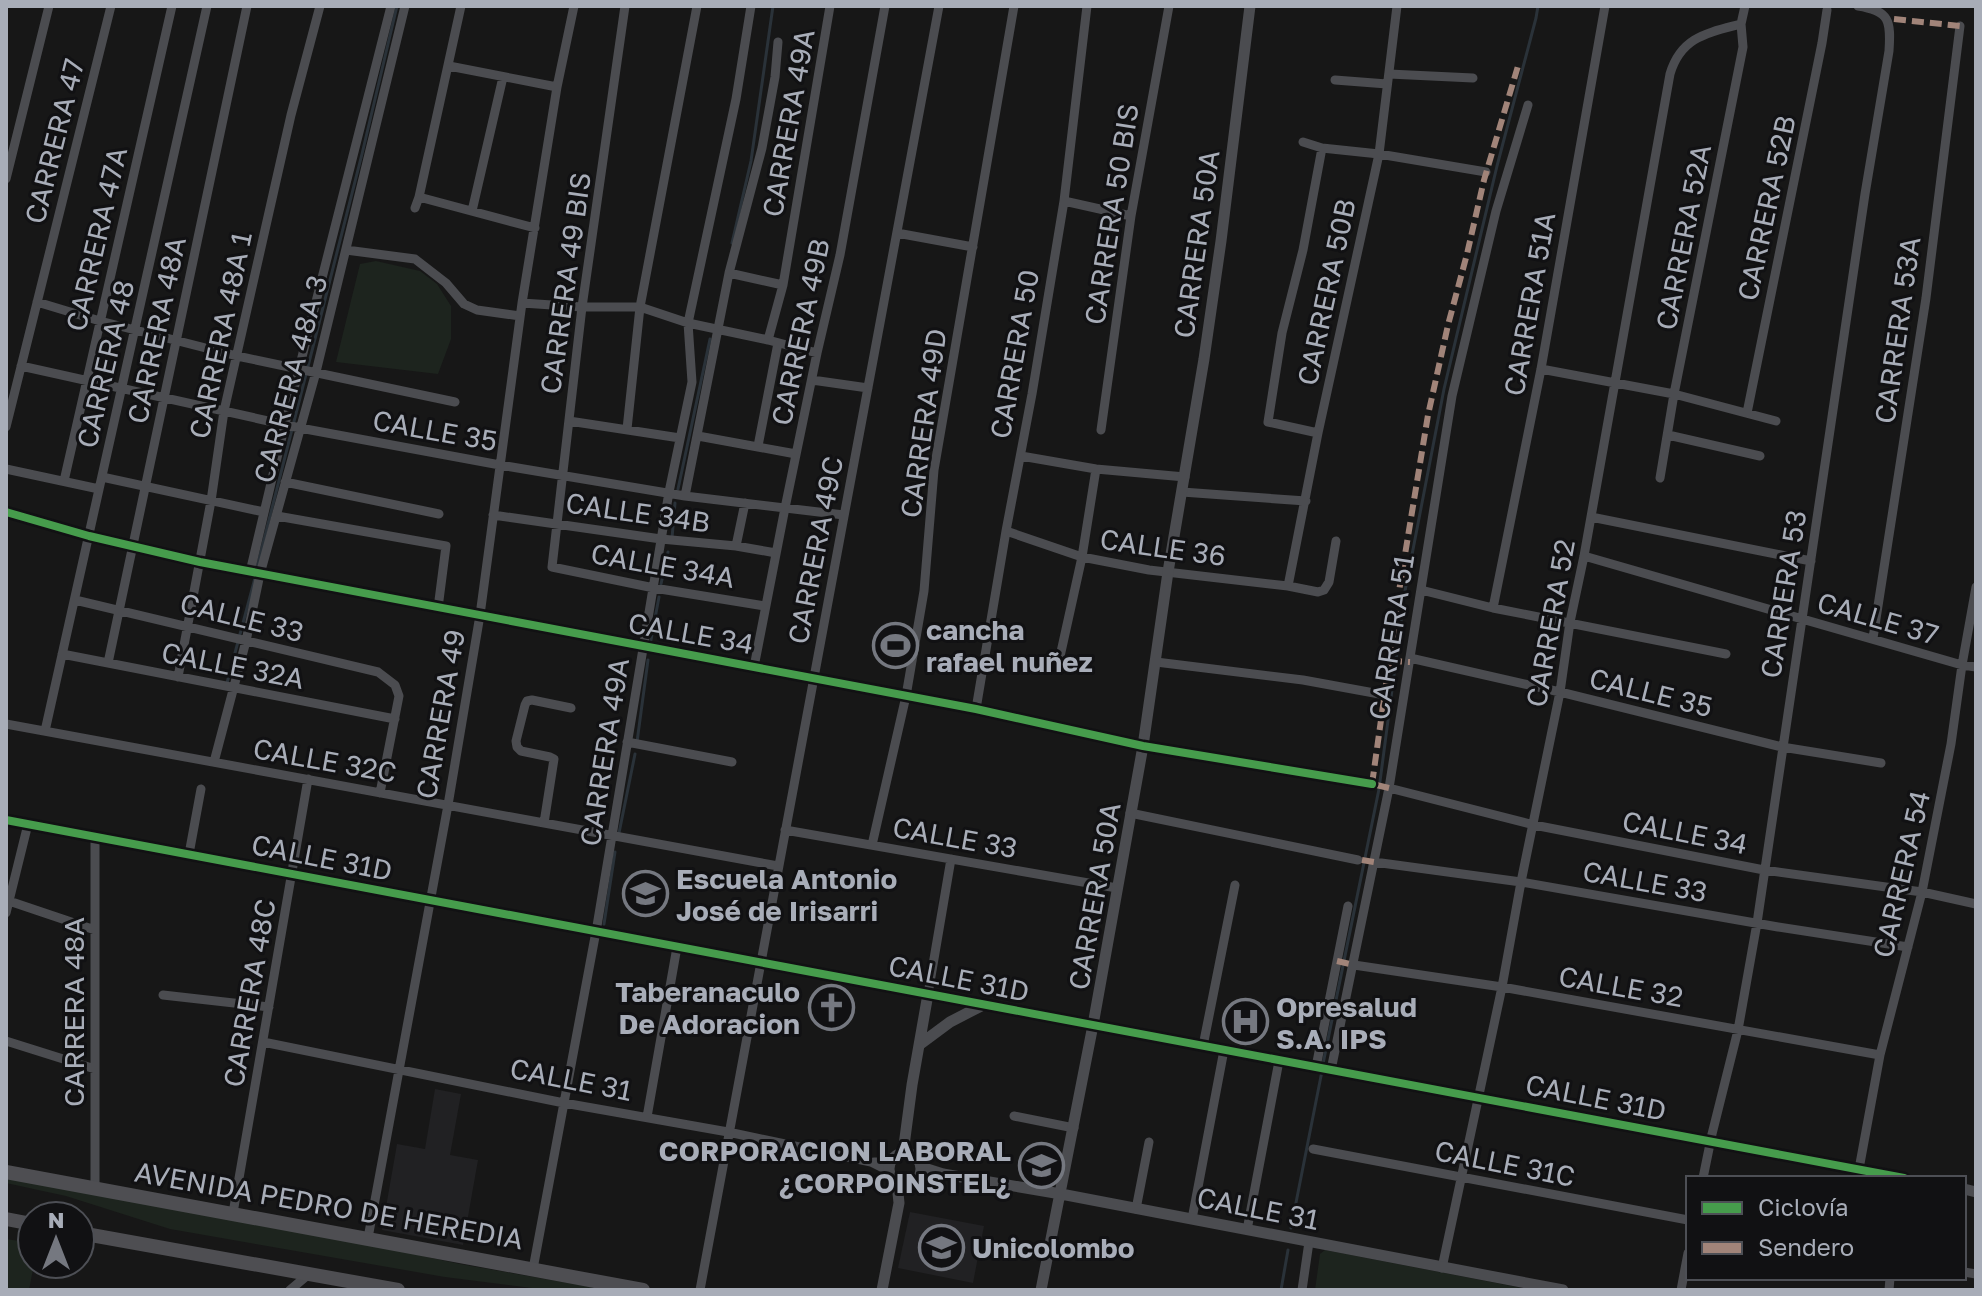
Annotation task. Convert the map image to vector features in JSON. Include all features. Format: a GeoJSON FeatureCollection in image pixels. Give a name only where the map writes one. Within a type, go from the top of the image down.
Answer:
{"type":"FeatureCollection","features":[{"type":"Feature","properties":{"kind":"highway","name":"AVENIDA PEDRO DE HEREDIA"},"geometry":{"type":"LineString","coordinates":[[6,1172],[643,1290]]}},
{"type":"Feature","properties":{"kind":"highway"},"geometry":{"type":"LineString","coordinates":[[96,1236],[309,1274],[350,1285],[398,1290]]}},
{"type":"Feature","properties":{"kind":"street"},"geometry":{"type":"LineString","coordinates":[[6,179],[49,6]]}},
{"type":"Feature","properties":{"kind":"street","name":"CARRERA 47"},"geometry":{"type":"LineString","coordinates":[[6,427],[111,6]]}},
{"type":"Feature","properties":{"kind":"street","name":"CARRERA 47A"},"geometry":{"type":"LineString","coordinates":[[64,481],[172,6]]}},
{"type":"Feature","properties":{"kind":"street","name":"CARRERA 48"},"geometry":{"type":"LineString","coordinates":[[45,731],[207,6]]}},
{"type":"Feature","properties":{"kind":"street","name":"CARRERA 48A"},"geometry":{"type":"LineString","coordinates":[[108,663],[247,6]]}},
{"type":"Feature","properties":{"kind":"street","name":"CARRERA 48A 1"},"geometry":{"type":"LineString","coordinates":[[178,677],[211,501],[224,411],[291,115],[320,6]]}},
{"type":"Feature","properties":{"kind":"street"},"geometry":{"type":"LineString","coordinates":[[255,573],[264,512],[307,370],[391,6]]}},
{"type":"Feature","properties":{"kind":"street","name":"CARRERA 48A 3"},"geometry":{"type":"LineString","coordinates":[[214,762],[246,641],[255,573],[277,516],[285,482],[292,426],[346,250],[405,6]]}},
{"type":"Feature","properties":{"kind":"street"},"geometry":{"type":"LineString","coordinates":[[461,6],[417,202],[472,211],[535,228]]}},
{"type":"Feature","properties":{"kind":"street","name":"CARRERA 49"},"geometry":{"type":"LineString","coordinates":[[368,1238],[480,615],[522,303],[557,87],[574,6]]}},
{"type":"Feature","properties":{"kind":"street","name":"CARRERA 49 BIS"},"geometry":{"type":"LineString","coordinates":[[552,567],[582,307],[625,6]]}},
{"type":"Feature","properties":{"kind":"street"},"geometry":{"type":"LineString","coordinates":[[627,429],[640,307],[697,6]]}},
{"type":"Feature","properties":{"kind":"street","name":"CARRERA 49A"},"geometry":{"type":"LineString","coordinates":[[533,1269],[596,932],[669,492],[692,382],[688,323],[736,99],[751,6]]}},
{"type":"Feature","properties":{"kind":"street","name":"CARRERA 49A"},"geometry":{"type":"LineString","coordinates":[[758,446],[830,6]]}},
{"type":"Feature","properties":{"kind":"street","name":"CARRERA 49B"},"geometry":{"type":"LineString","coordinates":[[754,667],[817,353],[840,255],[885,6]]}},
{"type":"Feature","properties":{"kind":"street","name":"CARRERA 49C"},"geometry":{"type":"LineString","coordinates":[[700,1290],[939,6]]}},
{"type":"Feature","properties":{"kind":"street","name":"CARRERA 49D"},"geometry":{"type":"LineString","coordinates":[[872,845],[906,696],[924,591],[934,470],[1014,6]]}},
{"type":"Feature","properties":{"kind":"street","name":"CARRERA 50"},"geometry":{"type":"LineString","coordinates":[[976,709],[1064,201],[1087,6]]}},
{"type":"Feature","properties":{"kind":"street","name":"CARRERA 50 BIS"},"geometry":{"type":"LineString","coordinates":[[1101,430],[1131,216],[1169,6]]}},
{"type":"Feature","properties":{"kind":"street","name":"CARRERA 50A"},"geometry":{"type":"LineString","coordinates":[[1041,1290],[1074,1128],[1143,746],[1221,241],[1250,6]]}},
{"type":"Feature","properties":{"kind":"street","name":"CARRERA 50B"},"geometry":{"type":"LineString","coordinates":[[1288,586],[1379,154],[1397,6]]}},
{"type":"Feature","properties":{"kind":"street","name":"CARRERA 51A"},"geometry":{"type":"LineString","coordinates":[[1493,608],[1541,369],[1605,6]]}},
{"type":"Feature","properties":{"kind":"street","name":"CARRERA 52A"},"geometry":{"type":"LineString","coordinates":[[1660,478],[1743,47],[1741,24],[1745,6]]}},
{"type":"Feature","properties":{"kind":"street","name":"CARRERA 53"},"geometry":{"type":"LineString","coordinates":[[1703,1176],[1738,1030],[1757,923],[1889,51],[1890,32],[1884,15],[1876,9],[1858,6]]}},
{"type":"Feature","properties":{"kind":"street","name":"CARRERA 52B"},"geometry":{"type":"LineString","coordinates":[[1747,413],[1827,10]]}},
{"type":"Feature","properties":{"kind":"street","name":"CARRERA 52"},"geometry":{"type":"LineString","coordinates":[[1442,1268],[1560,692],[1570,622],[1670,74],[1679,52],[1695,39],[1741,24]]}},
{"type":"Feature","properties":{"kind":"street","name":"CARRERA 53A"},"geometry":{"type":"LineString","coordinates":[[1873,638],[1926,298],[1960,26]]}},
{"type":"Feature","properties":{"kind":"street"},"geometry":{"type":"LineString","coordinates":[[685,496],[729,273],[762,148],[778,42]]}},
{"type":"Feature","properties":{"kind":"street"},"geometry":{"type":"LineString","coordinates":[[449,66],[557,87]]}},
{"type":"Feature","properties":{"kind":"street"},"geometry":{"type":"LineString","coordinates":[[472,211],[503,77]]}},
{"type":"Feature","properties":{"kind":"street"},"geometry":{"type":"LineString","coordinates":[[1335,80],[1473,78]]}},
{"type":"Feature","properties":{"kind":"street","name":"CARRERA 51"},"geometry":{"type":"LineString","coordinates":[[1331,1070],[1389,788],[1452,396],[1496,211],[1528,105]]}},
{"type":"Feature","properties":{"kind":"street"},"geometry":{"type":"LineString","coordinates":[[1303,142],[1322,148],[1486,172]]}},
{"type":"Feature","properties":{"kind":"street"},"geometry":{"type":"LineString","coordinates":[[1318,433],[1268,422],[1282,333],[1303,250],[1322,148]]}},
{"type":"Feature","properties":{"kind":"street"},"geometry":{"type":"LineString","coordinates":[[1064,201],[1131,216]]}},
{"type":"Feature","properties":{"kind":"street"},"geometry":{"type":"LineString","coordinates":[[897,233],[973,247]]}},
{"type":"Feature","properties":{"kind":"street"},"geometry":{"type":"LineString","coordinates":[[346,250],[415,259],[446,283],[464,304],[477,310],[520,316]]}},
{"type":"Feature","properties":{"kind":"street"},"geometry":{"type":"LineString","coordinates":[[729,273],[783,285]]}},
{"type":"Feature","properties":{"kind":"street"},"geometry":{"type":"LineString","coordinates":[[37,302],[237,356],[455,402]]}},
{"type":"Feature","properties":{"kind":"street"},"geometry":{"type":"LineString","coordinates":[[522,303],[640,307],[718,331],[817,353]]}},
{"type":"Feature","properties":{"kind":"street","name":"CALLE 35"},"geometry":{"type":"LineString","coordinates":[[21,366],[292,426],[500,465],[685,496],[844,515]]}},
{"type":"Feature","properties":{"kind":"street"},"geometry":{"type":"LineString","coordinates":[[1541,369],[1674,394],[1776,421]]}},
{"type":"Feature","properties":{"kind":"street"},"geometry":{"type":"LineString","coordinates":[[812,380],[868,388]]}},
{"type":"Feature","properties":{"kind":"street"},"geometry":{"type":"LineString","coordinates":[[569,421],[680,438]]}},
{"type":"Feature","properties":{"kind":"street"},"geometry":{"type":"LineString","coordinates":[[1668,435],[1760,456]]}},
{"type":"Feature","properties":{"kind":"street"},"geometry":{"type":"LineString","coordinates":[[698,436],[796,454]]}},
{"type":"Feature","properties":{"kind":"street"},"geometry":{"type":"LineString","coordinates":[[1021,456],[1096,469],[1185,477]]}},
{"type":"Feature","properties":{"kind":"street"},"geometry":{"type":"LineString","coordinates":[[6,469],[99,489]]}},
{"type":"Feature","properties":{"kind":"street"},"geometry":{"type":"LineString","coordinates":[[1057,670],[1082,557],[1096,469]]}},
{"type":"Feature","properties":{"kind":"street"},"geometry":{"type":"LineString","coordinates":[[102,477],[264,512]]}},
{"type":"Feature","properties":{"kind":"street"},"geometry":{"type":"LineString","coordinates":[[285,482],[439,514]]}},
{"type":"Feature","properties":{"kind":"street"},"geometry":{"type":"LineString","coordinates":[[1182,492],[1306,501]]}},
{"type":"Feature","properties":{"kind":"street"},"geometry":{"type":"LineString","coordinates":[[736,546],[745,503]]}},
{"type":"Feature","properties":{"kind":"street","name":"CALLE 34"},"geometry":{"type":"LineString","coordinates":[[6,512],[133,547],[255,573],[976,709],[1143,746],[1372,784]]}},
{"type":"Feature","properties":{"kind":"street","name":"CALLE 34B"},"geometry":{"type":"LineString","coordinates":[[493,515],[776,553]]}},
{"type":"Feature","properties":{"kind":"street"},"geometry":{"type":"LineString","coordinates":[[277,516],[446,546],[438,608]]}},
{"type":"Feature","properties":{"kind":"street"},"geometry":{"type":"LineString","coordinates":[[1591,517],[1811,561]]}},
{"type":"Feature","properties":{"kind":"street","name":"CALLE 36"},"geometry":{"type":"LineString","coordinates":[[1006,531],[1082,557],[1318,592],[1324,590],[1329,582],[1336,541]]}},
{"type":"Feature","properties":{"kind":"street","name":"CALLE 37"},"geometry":{"type":"LineString","coordinates":[[1584,556],[1976,667]]}},
{"type":"Feature","properties":{"kind":"street","name":"CALLE 34A"},"geometry":{"type":"LineString","coordinates":[[552,567],[765,606]]}},
{"type":"Feature","properties":{"kind":"street","name":"CARRERA 54"},"geometry":{"type":"LineString","coordinates":[[1859,1169],[1880,1055],[1922,892],[1951,744],[1976,587]]}},
{"type":"Feature","properties":{"kind":"street"},"geometry":{"type":"LineString","coordinates":[[1421,590],[1493,608],[1726,654]]}},
{"type":"Feature","properties":{"kind":"street","name":"CALLE 33"},"geometry":{"type":"LineString","coordinates":[[75,600],[378,672],[395,685],[399,696],[395,719]]}},
{"type":"Feature","properties":{"kind":"street","name":"CALLE 32A"},"geometry":{"type":"LineString","coordinates":[[62,654],[395,719]]}},
{"type":"Feature","properties":{"kind":"street","name":"CALLE 35"},"geometry":{"type":"LineString","coordinates":[[1410,658],[1782,747],[1881,763]]}},
{"type":"Feature","properties":{"kind":"street"},"geometry":{"type":"LineString","coordinates":[[1156,662],[1303,680],[1385,695]]}},
{"type":"Feature","properties":{"kind":"street"},"geometry":{"type":"LineString","coordinates":[[544,823],[554,759],[521,751],[516,741],[527,701],[571,708]]}},
{"type":"Feature","properties":{"kind":"street"},"geometry":{"type":"LineString","coordinates":[[380,793],[395,719]]}},
{"type":"Feature","properties":{"kind":"street","name":"CALLE 32C"},"geometry":{"type":"LineString","coordinates":[[6,724],[778,866]]}},
{"type":"Feature","properties":{"kind":"street"},"geometry":{"type":"LineString","coordinates":[[627,742],[732,762]]}},
{"type":"Feature","properties":{"kind":"street","name":"CARRERA 48C"},"geometry":{"type":"LineString","coordinates":[[233,1213],[308,779]]}},
{"type":"Feature","properties":{"kind":"street","name":"CALLE 34"},"geometry":{"type":"LineString","coordinates":[[1389,788],[1534,825],[1764,870],[1922,892],[1976,904]]}},
{"type":"Feature","properties":{"kind":"street"},"geometry":{"type":"LineString","coordinates":[[189,854],[201,789]]}},
{"type":"Feature","properties":{"kind":"street"},"geometry":{"type":"LineString","coordinates":[[1130,813],[1358,860]]}},
{"type":"Feature","properties":{"kind":"street","name":"CALLE 31D"},"geometry":{"type":"LineString","coordinates":[[6,820],[1892,1176]]}},
{"type":"Feature","properties":{"kind":"street"},"geometry":{"type":"LineString","coordinates":[[6,913],[28,824]]}},
{"type":"Feature","properties":{"kind":"street","name":"CALLE 33"},"geometry":{"type":"LineString","coordinates":[[785,830],[1117,888]]}},
{"type":"Feature","properties":{"kind":"street","name":"CARRERA 48A"},"geometry":{"type":"LineString","coordinates":[[95,837],[95,1188]]}},
{"type":"Feature","properties":{"kind":"street"},"geometry":{"type":"LineString","coordinates":[[907,1154],[912,1085],[951,859]]}},
{"type":"Feature","properties":{"kind":"street","name":"CALLE 33"},"geometry":{"type":"LineString","coordinates":[[1374,862],[1521,882],[1908,947]]}},
{"type":"Feature","properties":{"kind":"street"},"geometry":{"type":"LineString","coordinates":[[1203,1046],[1235,885]]}},
{"type":"Feature","properties":{"kind":"street"},"geometry":{"type":"LineString","coordinates":[[8,901],[95,930]]}},
{"type":"Feature","properties":{"kind":"street"},"geometry":{"type":"LineString","coordinates":[[1316,1067],[1348,906]]}},
{"type":"Feature","properties":{"kind":"street"},"geometry":{"type":"LineString","coordinates":[[647,1117],[677,947]]}},
{"type":"Feature","properties":{"kind":"street","name":"CALLE 32"},"geometry":{"type":"LineString","coordinates":[[1354,965],[1502,987],[1880,1055]]}},
{"type":"Feature","properties":{"kind":"street"},"geometry":{"type":"LineString","coordinates":[[163,995],[269,1007]]}},
{"type":"Feature","properties":{"kind":"street"},"geometry":{"type":"LineString","coordinates":[[919,1045],[950,1022],[985,1005]]}},
{"type":"Feature","properties":{"kind":"street"},"geometry":{"type":"LineString","coordinates":[[6,1041],[95,1069]]}},
{"type":"Feature","properties":{"kind":"street","name":"CALLE 31"},"geometry":{"type":"LineString","coordinates":[[263,1042],[890,1166]]}},
{"type":"Feature","properties":{"kind":"street"},"geometry":{"type":"LineString","coordinates":[[1192,1219],[1224,1050]]}},
{"type":"Feature","properties":{"kind":"street"},"geometry":{"type":"LineString","coordinates":[[1247,1230],[1279,1061]]}},
{"type":"Feature","properties":{"kind":"street"},"geometry":{"type":"LineString","coordinates":[[1014,1116],[1074,1128]]}},
{"type":"Feature","properties":{"kind":"street"},"geometry":{"type":"LineString","coordinates":[[1136,1209],[1149,1142]]}},
{"type":"Feature","properties":{"kind":"street","name":"CALLE 31C"},"geometry":{"type":"LineString","coordinates":[[1313,1149],[1686,1220]]}},
{"type":"Feature","properties":{"kind":"street"},"geometry":{"type":"LineString","coordinates":[[899,1203],[917,1176],[918,1160],[907,1154],[896,1156],[890,1166],[892,1178],[897,1183],[905,1185],[917,1176]]}},
{"type":"Feature","properties":{"kind":"street","name":"CALLE 31"},"geometry":{"type":"LineString","coordinates":[[917,1176],[943,1174],[1061,1194],[1563,1290]]}},
{"type":"Feature","properties":{"kind":"street"},"geometry":{"type":"LineString","coordinates":[[882,1290],[899,1203],[897,1183]]}},
{"type":"Feature","properties":{"kind":"street"},"geometry":{"type":"LineString","coordinates":[[1302,1290],[1309,1242]]}},
{"type":"Feature","properties":{"kind":"street"},"geometry":{"type":"LineString","coordinates":[[1681,1290],[1686,1264]]}},
{"type":"Feature","properties":{"kind":"street"},"geometry":{"type":"LineString","coordinates":[[290,1290],[309,1274]]}},
{"type":"Feature","properties":{"kind":"shaded area"},"geometry":{"type":"Polygon","coordinates":[[[376,261],[420,271],[437,284],[451,306],[451,339],[438,374],[336,362],[360,264],[376,261]]]}},
{"type":"Feature","properties":{"kind":"shaded area","name":"cancha rafael nuñez"},"geometry":{"type":"Polygon","coordinates":[[[881,633],[912,638],[908,657],[878,652],[881,633]]]}},
{"type":"Feature","properties":{"kind":"shaded area"},"geometry":{"type":"Polygon","coordinates":[[[435,1089],[461,1094],[450,1155],[478,1160],[463,1245],[382,1230],[397,1144],[425,1149],[435,1089]]]}},
{"type":"Feature","properties":{"kind":"shaded area"},"geometry":{"type":"Polygon","coordinates":[[[6,1177],[608,1290],[548,1290],[445,1277],[170,1229],[96,1206],[96,1200],[79,1200],[6,1183],[6,1177]]]}},
{"type":"Feature","properties":{"kind":"shaded area","name":"Unicolombo"},"geometry":{"type":"Polygon","coordinates":[[[910,1212],[984,1226],[973,1283],[898,1268],[910,1212]]]}},
{"type":"Feature","properties":{"kind":"shaded area"},"geometry":{"type":"Polygon","coordinates":[[[6,1239],[16,1241],[16,1280],[31,1280],[29,1290],[6,1290],[6,1239]]]}},
{"type":"Feature","properties":{"kind":"shaded area"},"geometry":{"type":"Polygon","coordinates":[[[1325,1250],[1533,1290],[1315,1290],[1320,1254],[1325,1250]]]}},
{"type":"Feature","properties":{"kind":"waterway"},"geometry":{"type":"LineString","coordinates":[[256,571],[397,6]]}},
{"type":"Feature","properties":{"kind":"waterway"},"geometry":{"type":"LineString","coordinates":[[732,243],[751,161],[773,6]]}},
{"type":"Feature","properties":{"kind":"waterway"},"geometry":{"type":"LineString","coordinates":[[1323,1064],[1379,789],[1405,591],[1444,389],[1538,6]]}},
{"type":"Feature","properties":{"kind":"waterway"},"geometry":{"type":"LineString","coordinates":[[678,489],[710,339]]}},
{"type":"Feature","properties":{"kind":"waterway"},"geometry":{"type":"LineString","coordinates":[[672,538],[675,503]]}},
{"type":"Feature","properties":{"kind":"waterway"},"geometry":{"type":"LineString","coordinates":[[661,584],[668,552]]}},
{"type":"Feature","properties":{"kind":"waterway"},"geometry":{"type":"LineString","coordinates":[[227,683],[255,578]]}},
{"type":"Feature","properties":{"kind":"waterway"},"geometry":{"type":"LineString","coordinates":[[650,645],[659,597]]}},
{"type":"Feature","properties":{"kind":"waterway"},"geometry":{"type":"LineString","coordinates":[[637,742],[648,660]]}},
{"type":"Feature","properties":{"kind":"waterway"},"geometry":{"type":"LineString","coordinates":[[619,833],[635,754]]}},
{"type":"Feature","properties":{"kind":"waterway"},"geometry":{"type":"LineString","coordinates":[[604,924],[615,852]]}},
{"type":"Feature","properties":{"kind":"waterway"},"geometry":{"type":"LineString","coordinates":[[1291,1228],[1322,1071]]}},
{"type":"Feature","properties":{"kind":"waterway"},"geometry":{"type":"LineString","coordinates":[[1281,1290],[1288,1250]]}},
{"type":"Feature","properties":{"kind":"marked path"},"geometry":{"type":"LineString","coordinates":[[1894,19],[1960,26]]}},
{"type":"Feature","properties":{"kind":"marked path"},"geometry":{"type":"LineString","coordinates":[[1389,788],[1372,784],[1428,415],[1484,180],[1518,66]]}},
{"type":"Feature","properties":{"kind":"marked path"},"geometry":{"type":"LineString","coordinates":[[1390,661],[1410,662]]}},
{"type":"Feature","properties":{"kind":"marked path"},"geometry":{"type":"LineString","coordinates":[[1362,860],[1374,862]]}},
{"type":"Feature","properties":{"kind":"marked path"},"geometry":{"type":"LineString","coordinates":[[1337,961],[1354,965]]}},
{"type":"Feature","properties":{"kind":"cycle path"},"geometry":{"type":"LineString","coordinates":[[6,512],[89,536],[200,562],[976,709],[1143,746],[1372,784]]}},
{"type":"Feature","properties":{"kind":"cycle path"},"geometry":{"type":"LineString","coordinates":[[6,820],[1893,1176]]}},
{"type":"Feature","properties":{"kind":"place","name":"cancha rafael nuñez"},"geometry":{"type":"Point","coordinates":[895,645]}},
{"type":"Feature","properties":{"kind":"place","name":"Escuela Antonio José de Irisarri"},"geometry":{"type":"Point","coordinates":[645,894]}},
{"type":"Feature","properties":{"kind":"place","name":"Taberanaculo De Adoracion"},"geometry":{"type":"Point","coordinates":[831,1007]}},
{"type":"Feature","properties":{"kind":"place","name":"Opresalud S.A. IPS"},"geometry":{"type":"Point","coordinates":[1245,1022]}},
{"type":"Feature","properties":{"kind":"place","name":"CORPORACION LABORAL ¿CORPOINSTEL¿"},"geometry":{"type":"Point","coordinates":[1042,1166]}},
{"type":"Feature","properties":{"kind":"place","name":"Unicolombo"},"geometry":{"type":"Point","coordinates":[941,1247]}}]}
